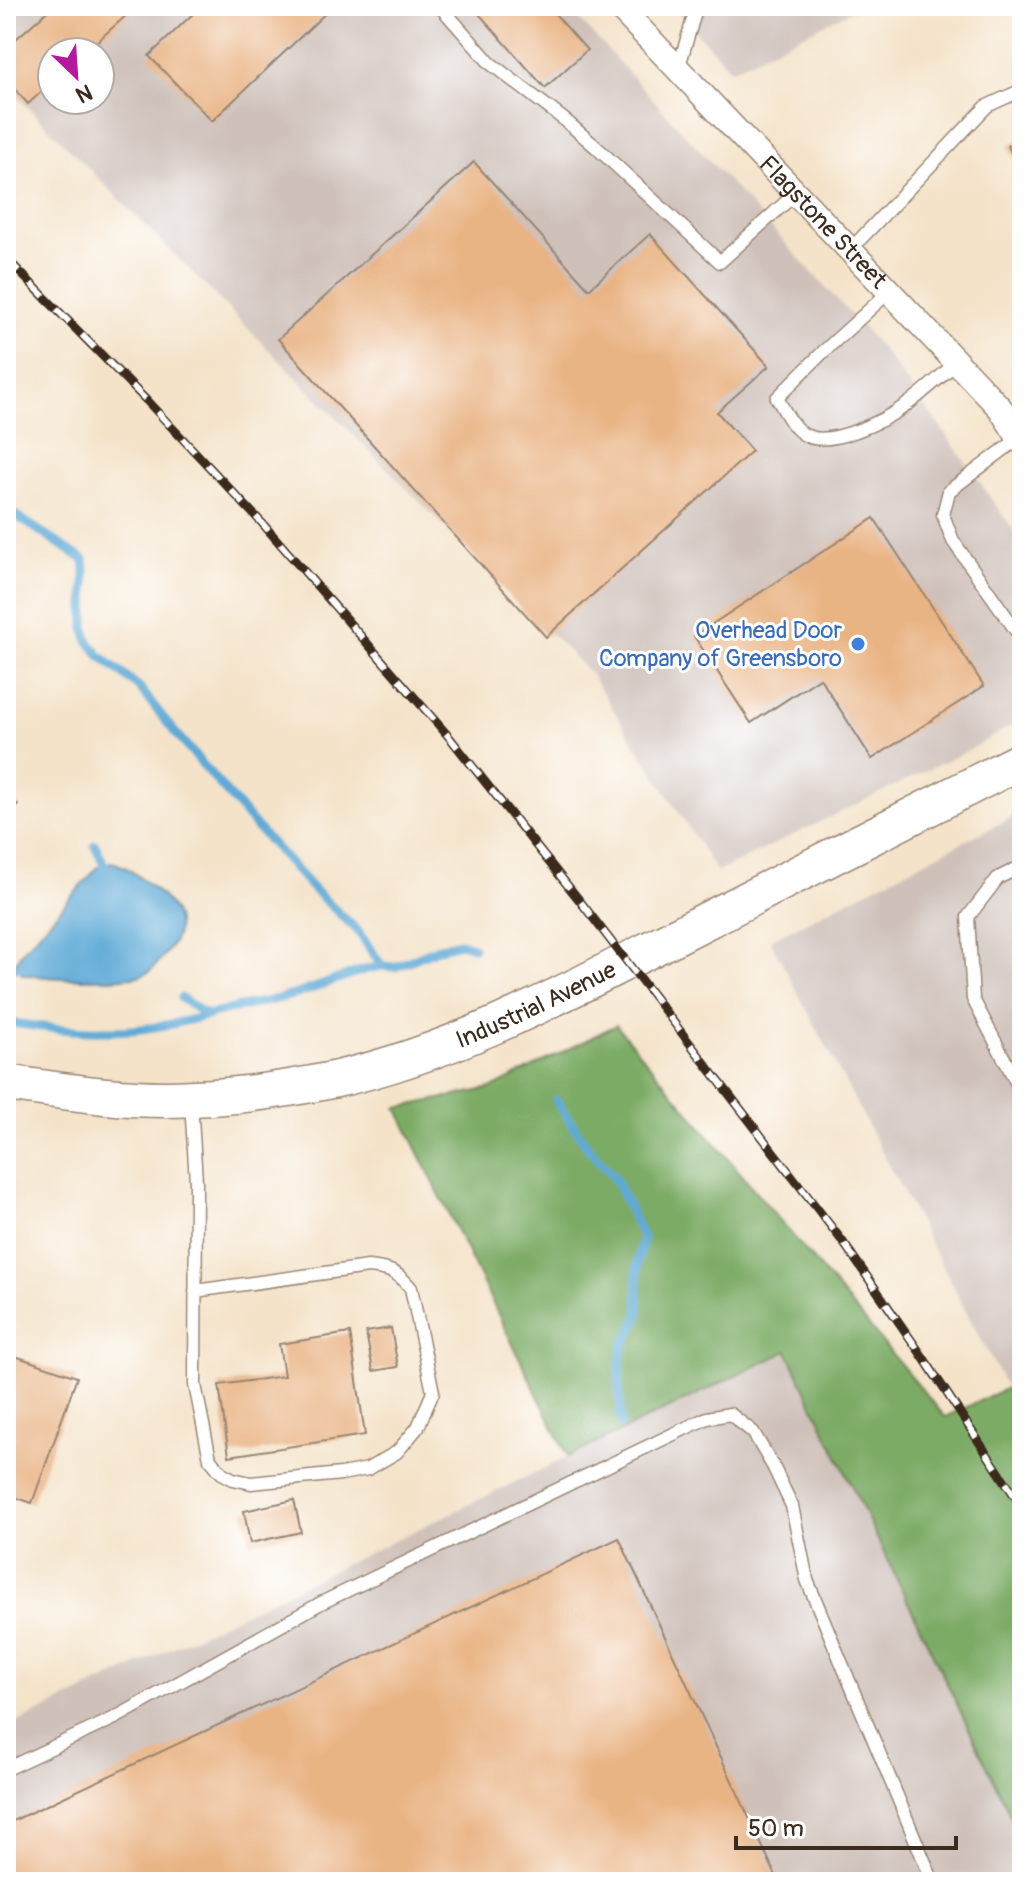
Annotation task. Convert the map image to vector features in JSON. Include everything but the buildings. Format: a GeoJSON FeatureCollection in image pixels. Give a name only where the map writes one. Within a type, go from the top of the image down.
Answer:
{"type":"FeatureCollection","features":[{"type":"Feature","properties":{"kind":"main road","name":"Industrial Avenue"},"geometry":{"type":"LineString","coordinates":[[6,1083],[126,1097],[191,1099],[334,1080],[394,1065],[501,1023],[1022,760]]}},
{"type":"Feature","properties":{"kind":"street","name":"Flagstone Street"},"geometry":{"type":"LineString","coordinates":[[618,6],[1000,408],[1021,440]]}},
{"type":"Feature","properties":{"kind":"lane"},"geometry":{"type":"LineString","coordinates":[[440,6],[490,63],[596,147],[720,262],[796,193]]}},
{"type":"Feature","properties":{"kind":"lane"},"geometry":{"type":"LineString","coordinates":[[678,69],[697,6]]}},
{"type":"Feature","properties":{"kind":"lane"},"geometry":{"type":"LineString","coordinates":[[850,250],[987,106],[1022,90]]}},
{"type":"Feature","properties":{"kind":"lane"},"geometry":{"type":"LineString","coordinates":[[890,291],[777,398],[792,423],[807,436],[824,439],[841,436],[903,407],[957,362]]}},
{"type":"Feature","properties":{"kind":"lane"},"geometry":{"type":"LineString","coordinates":[[1021,440],[949,491],[943,515],[953,541],[1022,639]]}},
{"type":"Feature","properties":{"kind":"lane"},"geometry":{"type":"LineString","coordinates":[[1022,866],[998,878],[968,917],[973,999],[1022,1093]]}},
{"type":"Feature","properties":{"kind":"lane"},"geometry":{"type":"LineString","coordinates":[[191,1099],[196,1181],[195,1291],[195,1385],[210,1459],[222,1473],[251,1483],[341,1474],[368,1469],[384,1461],[397,1452],[418,1427],[433,1392],[411,1288],[395,1273],[368,1267],[195,1291]]}},
{"type":"Feature","properties":{"kind":"lane"},"geometry":{"type":"LineString","coordinates":[[6,1769],[117,1717],[321,1603],[707,1418],[730,1414],[753,1432],[792,1506],[807,1580],[933,1882]]}},
{"type":"Feature","properties":{"kind":"shaded area"},"geometry":{"type":"Polygon","coordinates":[[[6,6],[567,6],[878,344],[1022,542],[1022,719],[973,748],[717,872],[590,673],[37,116],[116,116],[116,36],[36,36],[36,115],[6,85],[6,6]]]}},
{"type":"Feature","properties":{"kind":"shaded area"},"geometry":{"type":"Polygon","coordinates":[[[672,6],[861,6],[731,70],[672,6]]]}},
{"type":"Feature","properties":{"kind":"shaded area"},"geometry":{"type":"Polygon","coordinates":[[[1022,812],[1022,1381],[1007,1389],[770,940],[1022,812]]]}},
{"type":"Feature","properties":{"kind":"shaded area"},"geometry":{"type":"Polygon","coordinates":[[[787,1351],[1022,1839],[1022,1882],[6,1882],[6,1728],[787,1351]]]}},
{"type":"Feature","properties":{"kind":"green space"},"geometry":{"type":"Polygon","coordinates":[[[616,1025],[945,1417],[1022,1381],[1022,1839],[787,1351],[568,1457],[397,1108],[492,1088],[616,1025]]]}},
{"type":"Feature","properties":{"kind":"water"},"geometry":{"type":"Polygon","coordinates":[[[111,862],[143,880],[160,894],[173,911],[177,920],[175,939],[161,959],[147,973],[123,978],[22,974],[16,962],[21,953],[97,868],[111,862]]]}},
{"type":"Feature","properties":{"kind":"waterway"},"geometry":{"type":"LineString","coordinates":[[6,509],[84,560],[85,628],[88,640],[99,655],[139,687],[252,822],[314,890],[357,930],[382,966],[395,967],[439,948],[460,943],[473,947]]}},
{"type":"Feature","properties":{"kind":"waterway"},"geometry":{"type":"LineString","coordinates":[[95,845],[109,875]]}},
{"type":"Feature","properties":{"kind":"waterway"},"geometry":{"type":"LineString","coordinates":[[6,969],[30,966]]}},
{"type":"Feature","properties":{"kind":"waterway"},"geometry":{"type":"LineString","coordinates":[[6,1022],[83,1031],[157,1027],[289,996],[382,966]]}},
{"type":"Feature","properties":{"kind":"waterway"},"geometry":{"type":"LineString","coordinates":[[181,998],[208,1016]]}},
{"type":"Feature","properties":{"kind":"waterway"},"geometry":{"type":"LineString","coordinates":[[556,1100],[587,1146],[614,1177],[643,1238],[637,1265],[639,1316],[622,1349],[619,1382],[621,1424]]}},
{"type":"Feature","properties":{"kind":"railway"},"geometry":{"type":"LineString","coordinates":[[6,258],[262,523],[450,738],[843,1242],[1022,1507]]}},
{"type":"Feature","properties":{"kind":"place","name":"Overhead Door Company of Greensboro"},"geometry":{"type":"Point","coordinates":[858,644]}}]}
